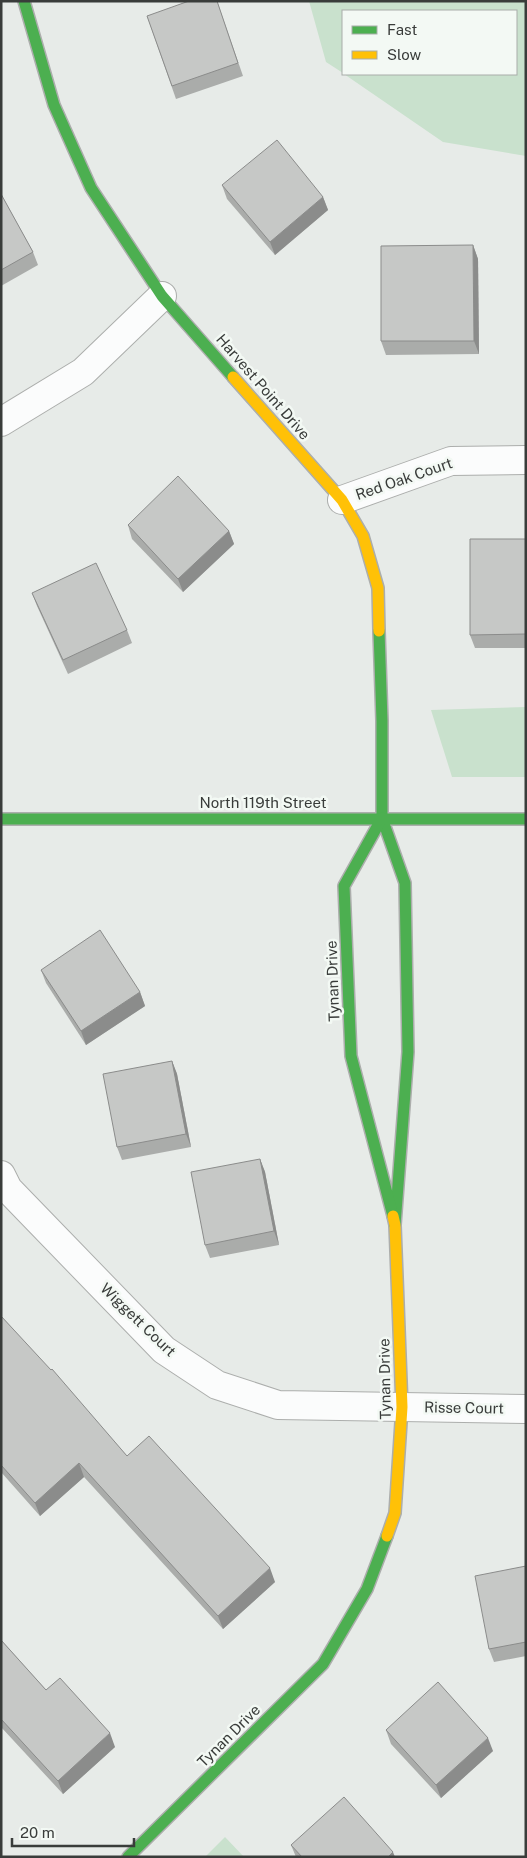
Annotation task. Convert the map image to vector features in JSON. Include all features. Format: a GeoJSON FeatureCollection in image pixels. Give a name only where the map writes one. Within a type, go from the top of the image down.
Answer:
{"type":"FeatureCollection","features":[{"type":"Feature","properties":{"kind":"street","name":"Harvest Point Drive"},"geometry":{"type":"LineString","coordinates":[[24,1],[54,106],[91,188],[162,296],[342,500],[363,536],[378,588],[382,721],[382,818]]}},
{"type":"Feature","properties":{"kind":"street"},"geometry":{"type":"LineString","coordinates":[[1,422],[83,372],[162,296]]}},
{"type":"Feature","properties":{"kind":"street","name":"Red Oak Court"},"geometry":{"type":"LineString","coordinates":[[342,500],[451,461],[526,460]]}},
{"type":"Feature","properties":{"kind":"street"},"geometry":{"type":"LineString","coordinates":[[382,818],[405,883],[408,1052],[395,1225]]}},
{"type":"Feature","properties":{"kind":"street","name":"Tynan Drive"},"geometry":{"type":"LineString","coordinates":[[128,1857],[324,1664],[368,1589],[395,1513],[402,1407],[395,1225],[350,1056],[344,886],[382,818]]}},
{"type":"Feature","properties":{"kind":"street","name":"North 119th Street"},"geometry":{"type":"LineString","coordinates":[[1,819],[526,819]]}},
{"type":"Feature","properties":{"kind":"street","name":"Wiggett Court"},"geometry":{"type":"LineString","coordinates":[[1,1175],[8,1189],[164,1350],[217,1385],[278,1405],[402,1407]]}},
{"type":"Feature","properties":{"kind":"street","name":"Risse Court"},"geometry":{"type":"LineString","coordinates":[[402,1407],[526,1409]]}},
{"type":"Feature","properties":{"kind":"green space"},"geometry":{"type":"Polygon","coordinates":[[[309,1],[526,1],[526,156],[443,142],[345,75],[517,75],[517,10],[342,10],[342,72],[326,62],[309,1]]]}},
{"type":"Feature","properties":{"kind":"green space"},"geometry":{"type":"Polygon","coordinates":[[[526,707],[526,777],[452,777],[431,710],[526,707]]]}},
{"type":"Feature","properties":{"kind":"green space"},"geometry":{"type":"Polygon","coordinates":[[[225,1837],[244,1857],[205,1857],[225,1837]]]}},
{"type":"Feature","properties":{"kind":"building"},"geometry":{"type":"Polygon","coordinates":[[[189,1],[217,1],[238,63],[172,86],[147,16],[189,1]]]}},
{"type":"Feature","properties":{"kind":"building"},"geometry":{"type":"Polygon","coordinates":[[[277,140],[323,197],[270,242],[222,185],[277,140]]]}},
{"type":"Feature","properties":{"kind":"building"},"geometry":{"type":"Polygon","coordinates":[[[1,194],[33,252],[1,270],[1,194]]]}},
{"type":"Feature","properties":{"kind":"building"},"geometry":{"type":"Polygon","coordinates":[[[473,245],[474,341],[381,341],[381,246],[473,245]]]}},
{"type":"Feature","properties":{"kind":"building"},"geometry":{"type":"Polygon","coordinates":[[[178,476],[229,531],[178,579],[128,525],[178,476]]]}},
{"type":"Feature","properties":{"kind":"building"},"geometry":{"type":"Polygon","coordinates":[[[470,539],[526,539],[526,634],[470,635],[470,539]]]}},
{"type":"Feature","properties":{"kind":"building"},"geometry":{"type":"Polygon","coordinates":[[[96,563],[127,630],[63,660],[32,593],[96,563]]]}},
{"type":"Feature","properties":{"kind":"building"},"geometry":{"type":"Polygon","coordinates":[[[100,930],[140,992],[81,1031],[41,970],[100,930]]]}},
{"type":"Feature","properties":{"kind":"building"},"geometry":{"type":"Polygon","coordinates":[[[172,1061],[186,1134],[117,1147],[103,1074],[172,1061]]]}},
{"type":"Feature","properties":{"kind":"building"},"geometry":{"type":"Polygon","coordinates":[[[260,1159],[274,1231],[205,1245],[191,1172],[260,1159]]]}},
{"type":"Feature","properties":{"kind":"building"},"geometry":{"type":"Polygon","coordinates":[[[1,1316],[52,1369],[127,1456],[149,1436],[270,1568],[218,1616],[79,1463],[35,1503],[1,1465],[1,1316]]]}},
{"type":"Feature","properties":{"kind":"building"},"geometry":{"type":"Polygon","coordinates":[[[526,1566],[526,1642],[489,1649],[475,1576],[526,1566]]]}},
{"type":"Feature","properties":{"kind":"building"},"geometry":{"type":"Polygon","coordinates":[[[1,1640],[46,1690],[60,1678],[110,1733],[58,1781],[1,1719],[1,1640]]]}},
{"type":"Feature","properties":{"kind":"building"},"geometry":{"type":"Polygon","coordinates":[[[438,1682],[488,1738],[436,1785],[386,1730],[438,1682]]]}},
{"type":"Feature","properties":{"kind":"building"},"geometry":{"type":"Polygon","coordinates":[[[344,1797],[393,1852],[388,1857],[302,1857],[291,1845],[344,1797]]]}},
{"type":"Feature","properties":{"kind":"traffic: fast"},"geometry":{"type":"LineString","coordinates":[[24,1],[54,105],[91,188],[162,296],[233,377]]}},
{"type":"Feature","properties":{"kind":"traffic: fast"},"geometry":{"type":"LineString","coordinates":[[379,631],[382,721],[382,818],[405,883],[408,1052],[395,1225]]}},
{"type":"Feature","properties":{"kind":"traffic: fast"},"geometry":{"type":"LineString","coordinates":[[382,818],[344,886],[351,1056],[393,1216]]}},
{"type":"Feature","properties":{"kind":"traffic: fast"},"geometry":{"type":"LineString","coordinates":[[1,819],[526,819]]}},
{"type":"Feature","properties":{"kind":"traffic: fast"},"geometry":{"type":"LineString","coordinates":[[128,1857],[323,1664],[367,1589],[387,1536]]}},
{"type":"Feature","properties":{"kind":"traffic: slow"},"geometry":{"type":"LineString","coordinates":[[233,377],[342,500],[363,536],[378,588],[379,631]]}},
{"type":"Feature","properties":{"kind":"traffic: slow"},"geometry":{"type":"LineString","coordinates":[[387,1536],[395,1513],[402,1407],[395,1225],[393,1216]]}}]}
